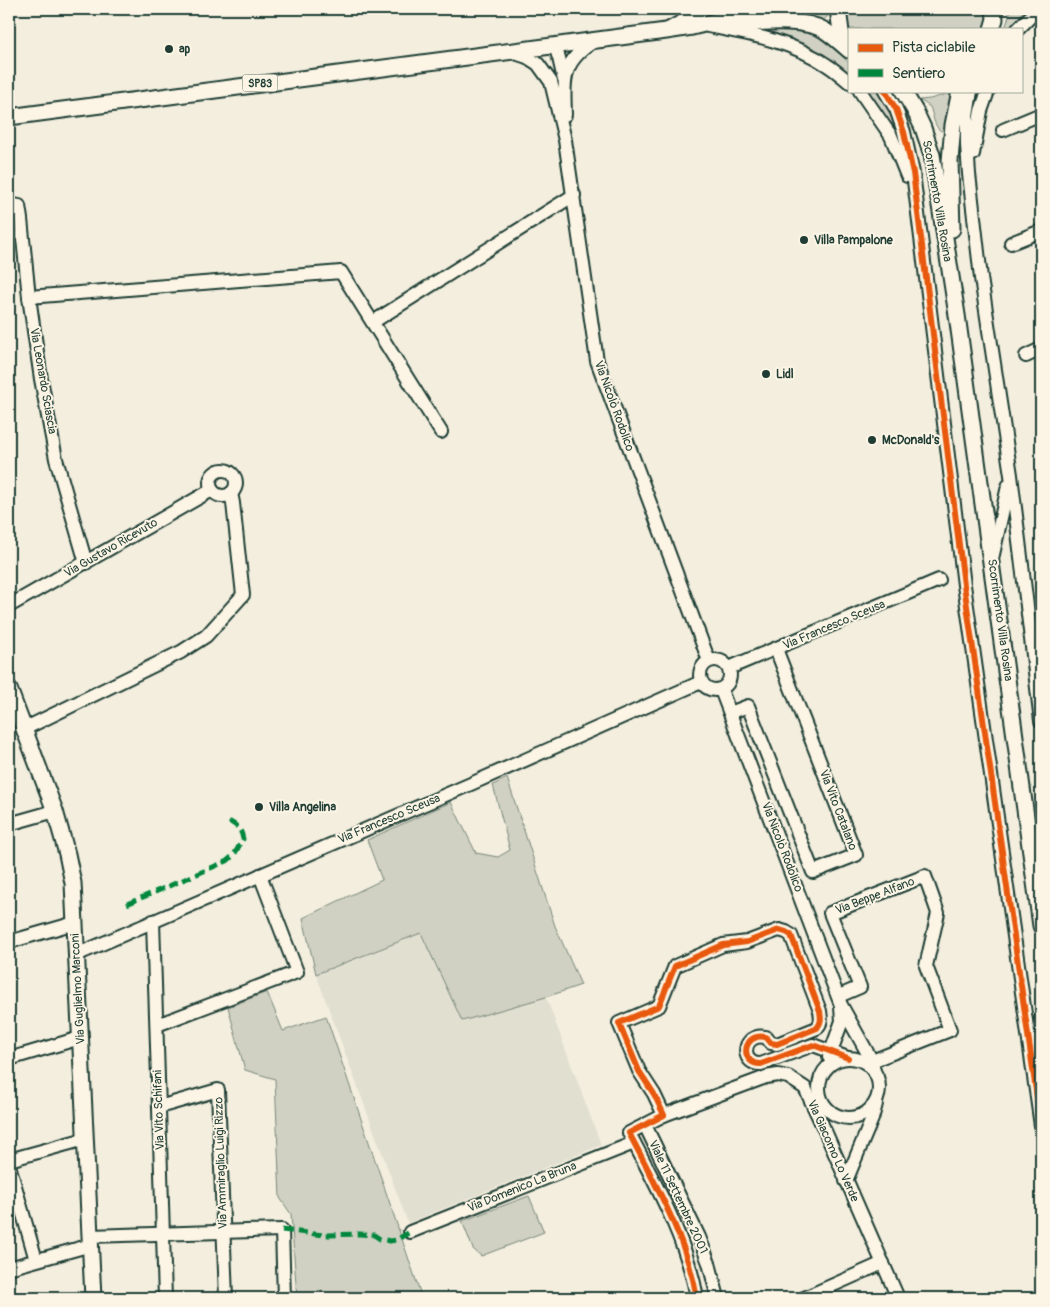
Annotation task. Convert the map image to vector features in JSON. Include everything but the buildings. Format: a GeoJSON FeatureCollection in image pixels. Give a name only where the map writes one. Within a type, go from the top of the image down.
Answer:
{"type":"FeatureCollection","features":[{"type":"Feature","properties":{"kind":"main road"},"geometry":{"type":"LineString","coordinates":[[838,9],[841,32],[848,47]]}},
{"type":"Feature","properties":{"kind":"main road","name":"SP83"},"geometry":{"type":"LineString","coordinates":[[9,117],[666,31],[760,10]]}},
{"type":"Feature","properties":{"kind":"main road","name":"SP83"},"geometry":{"type":"LineString","coordinates":[[692,26],[766,22],[803,23],[823,30],[848,48]]}},
{"type":"Feature","properties":{"kind":"main road","name":"Scorrimento Villa Rosina"},"geometry":{"type":"LineString","coordinates":[[904,92],[923,128],[932,155],[992,562],[1041,926]]}},
{"type":"Feature","properties":{"kind":"main road","name":"Scorrimento Villa Rosina"},"geometry":{"type":"LineString","coordinates":[[957,315],[950,160],[953,125],[960,92]]}},
{"type":"Feature","properties":{"kind":"main road","name":"Via Guglielmo Marconi"},"geometry":{"type":"LineString","coordinates":[[9,690],[55,811],[73,883],[92,1298]]}},
{"type":"Feature","properties":{"kind":"street"},"geometry":{"type":"LineString","coordinates":[[666,31],[704,9]]}},
{"type":"Feature","properties":{"kind":"street"},"geometry":{"type":"LineString","coordinates":[[1019,28],[1038,9]]}},
{"type":"Feature","properties":{"kind":"street"},"geometry":{"type":"LineString","coordinates":[[708,26],[750,34],[798,49],[828,65],[848,81]]}},
{"type":"Feature","properties":{"kind":"street"},"geometry":{"type":"LineString","coordinates":[[558,82],[576,55],[584,47],[596,40]]}},
{"type":"Feature","properties":{"kind":"street","name":"Via Nicolò Rodolico"},"geometry":{"type":"LineString","coordinates":[[555,46],[553,56],[597,361],[709,661]]}},
{"type":"Feature","properties":{"kind":"street","name":"Via Nicolò Rodolico"},"geometry":{"type":"LineString","coordinates":[[512,52],[527,57],[538,64],[558,82]]}},
{"type":"Feature","properties":{"kind":"street"},"geometry":{"type":"LineString","coordinates":[[861,92],[891,136],[906,173],[920,232]]}},
{"type":"Feature","properties":{"kind":"street"},"geometry":{"type":"LineString","coordinates":[[886,92],[896,109],[904,132],[913,172],[964,585],[1041,1126]]}},
{"type":"Feature","properties":{"kind":"street"},"geometry":{"type":"LineString","coordinates":[[971,92],[967,116],[969,174],[981,278],[1011,475],[1041,721]]}},
{"type":"Feature","properties":{"kind":"street"},"geometry":{"type":"LineString","coordinates":[[969,174],[981,111],[988,92]]}},
{"type":"Feature","properties":{"kind":"street"},"geometry":{"type":"LineString","coordinates":[[1004,130],[1041,114]]}},
{"type":"Feature","properties":{"kind":"street"},"geometry":{"type":"LineString","coordinates":[[373,322],[574,196]]}},
{"type":"Feature","properties":{"kind":"street","name":"Via Leonardo Sciascia"},"geometry":{"type":"LineString","coordinates":[[9,204],[19,206],[29,297],[41,379],[56,459],[86,563]]}},
{"type":"Feature","properties":{"kind":"street"},"geometry":{"type":"LineString","coordinates":[[1011,243],[1041,231]]}},
{"type":"Feature","properties":{"kind":"street"},"geometry":{"type":"LineString","coordinates":[[29,297],[342,272],[442,432]]}},
{"type":"Feature","properties":{"kind":"street"},"geometry":{"type":"LineString","coordinates":[[1026,356],[1041,349]]}},
{"type":"Feature","properties":{"kind":"street"},"geometry":{"type":"LineString","coordinates":[[223,470],[232,473],[236,481],[234,490],[231,493],[223,496],[212,490],[210,486],[215,473],[223,470]]}},
{"type":"Feature","properties":{"kind":"street"},"geometry":{"type":"LineString","coordinates":[[992,562],[1011,475]]}},
{"type":"Feature","properties":{"kind":"street","name":"Via Gustavo Ricevuto"},"geometry":{"type":"LineString","coordinates":[[9,606],[212,490]]}},
{"type":"Feature","properties":{"kind":"street"},"geometry":{"type":"LineString","coordinates":[[24,729],[181,652],[206,636],[243,595],[231,493]]}},
{"type":"Feature","properties":{"kind":"street","name":"Via Francesco Sceusa"},"geometry":{"type":"LineString","coordinates":[[728,668],[939,580]]}},
{"type":"Feature","properties":{"kind":"street","name":"Via Vito Catalano"},"geometry":{"type":"LineString","coordinates":[[730,713],[748,706],[813,872],[856,855],[776,649]]}},
{"type":"Feature","properties":{"kind":"street"},"geometry":{"type":"LineString","coordinates":[[709,661],[722,662],[728,668],[730,673],[729,683],[721,690],[712,690],[701,682],[700,672],[709,661]]}},
{"type":"Feature","properties":{"kind":"street","name":"Via Francesco Sceusa"},"geometry":{"type":"LineString","coordinates":[[76,955],[701,682]]}},
{"type":"Feature","properties":{"kind":"street","name":"Via Nicolò Rodolico"},"geometry":{"type":"LineString","coordinates":[[721,690],[840,1000],[873,1066]]}},
{"type":"Feature","properties":{"kind":"street"},"geometry":{"type":"LineString","coordinates":[[9,824],[55,811]]}},
{"type":"Feature","properties":{"kind":"street"},"geometry":{"type":"LineString","coordinates":[[157,1025],[297,972],[260,875]]}},
{"type":"Feature","properties":{"kind":"street","name":"Via Beppe Alfano"},"geometry":{"type":"LineString","coordinates":[[840,1000],[860,986],[830,913],[924,876],[938,913],[926,966],[950,1030],[873,1066]]}},
{"type":"Feature","properties":{"kind":"street","name":"Via Vito Schifani"},"geometry":{"type":"LineString","coordinates":[[153,921],[165,1298]]}},
{"type":"Feature","properties":{"kind":"street"},"geometry":{"type":"LineString","coordinates":[[9,942],[75,923]]}},
{"type":"Feature","properties":{"kind":"street"},"geometry":{"type":"LineString","coordinates":[[664,1115],[654,1094],[639,1071],[619,1023],[659,1006],[675,966],[723,945],[747,942],[778,930],[786,932],[790,935],[820,1011],[820,1024],[817,1028],[777,1044],[771,1043],[766,1037],[757,1037],[750,1041],[746,1048],[747,1056],[751,1062],[761,1064],[832,1037],[839,1030]]}},
{"type":"Feature","properties":{"kind":"street"},"geometry":{"type":"LineString","coordinates":[[825,1131],[819,1088],[842,1021],[840,1000]]}},
{"type":"Feature","properties":{"kind":"street"},"geometry":{"type":"LineString","coordinates":[[1034,1072],[1041,1019]]}},
{"type":"Feature","properties":{"kind":"street"},"geometry":{"type":"LineString","coordinates":[[9,1059],[80,1038]]}},
{"type":"Feature","properties":{"kind":"street"},"geometry":{"type":"LineString","coordinates":[[813,1044],[848,1058]]}},
{"type":"Feature","properties":{"kind":"street"},"geometry":{"type":"LineString","coordinates":[[822,1075],[826,1068],[840,1059],[858,1059],[873,1066],[879,1081],[879,1092],[872,1119],[846,1181]]}},
{"type":"Feature","properties":{"kind":"street","name":"Via Giacomo Lo Verde"},"geometry":{"type":"LineString","coordinates":[[645,1125],[664,1115],[766,1077],[778,1075],[788,1077],[805,1088],[898,1298]]}},
{"type":"Feature","properties":{"kind":"street"},"geometry":{"type":"LineString","coordinates":[[805,1088],[822,1100],[828,1109],[844,1118],[854,1118],[863,1115],[876,1102]]}},
{"type":"Feature","properties":{"kind":"street","name":"Via Ammiraglio Luigi Rizzo"},"geometry":{"type":"LineString","coordinates":[[159,1108],[218,1090],[226,1298]]}},
{"type":"Feature","properties":{"kind":"street","name":"Via Domenico La Bruna"},"geometry":{"type":"LineString","coordinates":[[410,1232],[632,1138],[645,1125]]}},
{"type":"Feature","properties":{"kind":"street","name":"Viale 11 Settembre 2001"},"geometry":{"type":"LineString","coordinates":[[645,1125],[699,1238],[709,1264],[718,1298]]}},
{"type":"Feature","properties":{"kind":"street","name":"Viale 11 Settembre 2001"},"geometry":{"type":"LineString","coordinates":[[632,1138],[673,1221],[692,1271],[698,1298]]}},
{"type":"Feature","properties":{"kind":"street"},"geometry":{"type":"LineString","coordinates":[[9,1160],[85,1139]]}},
{"type":"Feature","properties":{"kind":"street"},"geometry":{"type":"LineString","coordinates":[[9,1165],[36,1260]]}},
{"type":"Feature","properties":{"kind":"street"},"geometry":{"type":"LineString","coordinates":[[9,1268],[90,1241],[163,1234],[282,1230],[284,1298]]}},
{"type":"Feature","properties":{"kind":"street"},"geometry":{"type":"LineString","coordinates":[[804,1298],[883,1264]]}},
{"type":"Feature","properties":{"kind":"shaded area"},"geometry":{"type":"Polygon","coordinates":[[[784,9],[828,9],[827,17],[823,20],[764,15],[784,9]]]}},
{"type":"Feature","properties":{"kind":"shaded area"},"geometry":{"type":"Polygon","coordinates":[[[844,9],[989,9],[986,28],[848,29],[844,9]]]}},
{"type":"Feature","properties":{"kind":"shaded area"},"geometry":{"type":"Polygon","coordinates":[[[1011,9],[1025,9],[1010,28],[1005,28],[1011,9]]]}},
{"type":"Feature","properties":{"kind":"shaded area"},"geometry":{"type":"Polygon","coordinates":[[[761,29],[809,30],[823,37],[848,62],[848,73],[829,59],[796,42],[761,29]]]}},
{"type":"Feature","properties":{"kind":"shaded area"},"geometry":{"type":"Polygon","coordinates":[[[868,92],[877,92],[887,105],[894,123],[892,124],[868,92]]]}},
{"type":"Feature","properties":{"kind":"shaded area"},"geometry":{"type":"Polygon","coordinates":[[[950,94],[947,124],[945,129],[941,131],[935,123],[930,107],[920,100],[950,94]]]}},
{"type":"Feature","properties":{"kind":"shaded area"},"geometry":{"type":"Polygon","coordinates":[[[507,778],[555,926],[581,985],[462,1021],[421,933],[316,974],[303,918],[382,880],[367,840],[451,802],[476,853],[498,857],[510,850],[493,785],[507,778]]]}},
{"type":"Feature","properties":{"kind":"shaded area"},"geometry":{"type":"Polygon","coordinates":[[[421,933],[462,1021],[546,997],[601,1145],[408,1223],[316,974],[421,933]]]}},
{"type":"Feature","properties":{"kind":"shaded area"},"geometry":{"type":"Polygon","coordinates":[[[267,992],[283,1031],[326,1016],[422,1298],[297,1298],[291,1214],[280,1198],[275,1079],[245,1070],[228,1007],[267,992]]]}},
{"type":"Feature","properties":{"kind":"shaded area"},"geometry":{"type":"Polygon","coordinates":[[[529,1196],[544,1232],[481,1256],[473,1249],[462,1221],[529,1196]]]}},
{"type":"Feature","properties":{"kind":"marked path"},"geometry":{"type":"LineString","coordinates":[[127,904],[227,861],[234,855],[243,839],[238,828],[227,820]]}},
{"type":"Feature","properties":{"kind":"marked path"},"geometry":{"type":"LineString","coordinates":[[282,1230],[323,1235],[374,1235],[380,1239],[390,1241],[396,1240],[410,1232]]}},
{"type":"Feature","properties":{"kind":"cycle path"},"geometry":{"type":"LineString","coordinates":[[886,92],[896,109],[904,132],[913,173],[964,585],[1041,1126]]}},
{"type":"Feature","properties":{"kind":"cycle path"},"geometry":{"type":"LineString","coordinates":[[697,1298],[686,1255],[678,1234],[660,1193],[629,1133],[664,1115],[654,1094],[639,1071],[619,1023],[659,1006],[675,966],[723,945],[747,942],[779,930],[791,935],[821,1018],[817,1028],[777,1044],[771,1043],[766,1037],[752,1039],[746,1048],[748,1057],[751,1061],[761,1064],[813,1045],[848,1058]]}},
{"type":"Feature","properties":{"kind":"place","name":"ap"},"geometry":{"type":"Point","coordinates":[169,49]}},
{"type":"Feature","properties":{"kind":"place","name":"Villa Pampalone"},"geometry":{"type":"Point","coordinates":[804,240]}},
{"type":"Feature","properties":{"kind":"place","name":"Lidl"},"geometry":{"type":"Point","coordinates":[766,374]}},
{"type":"Feature","properties":{"kind":"place","name":"McDonald's"},"geometry":{"type":"Point","coordinates":[872,440]}},
{"type":"Feature","properties":{"kind":"place","name":"Villa Angelina"},"geometry":{"type":"Point","coordinates":[259,807]}}]}
